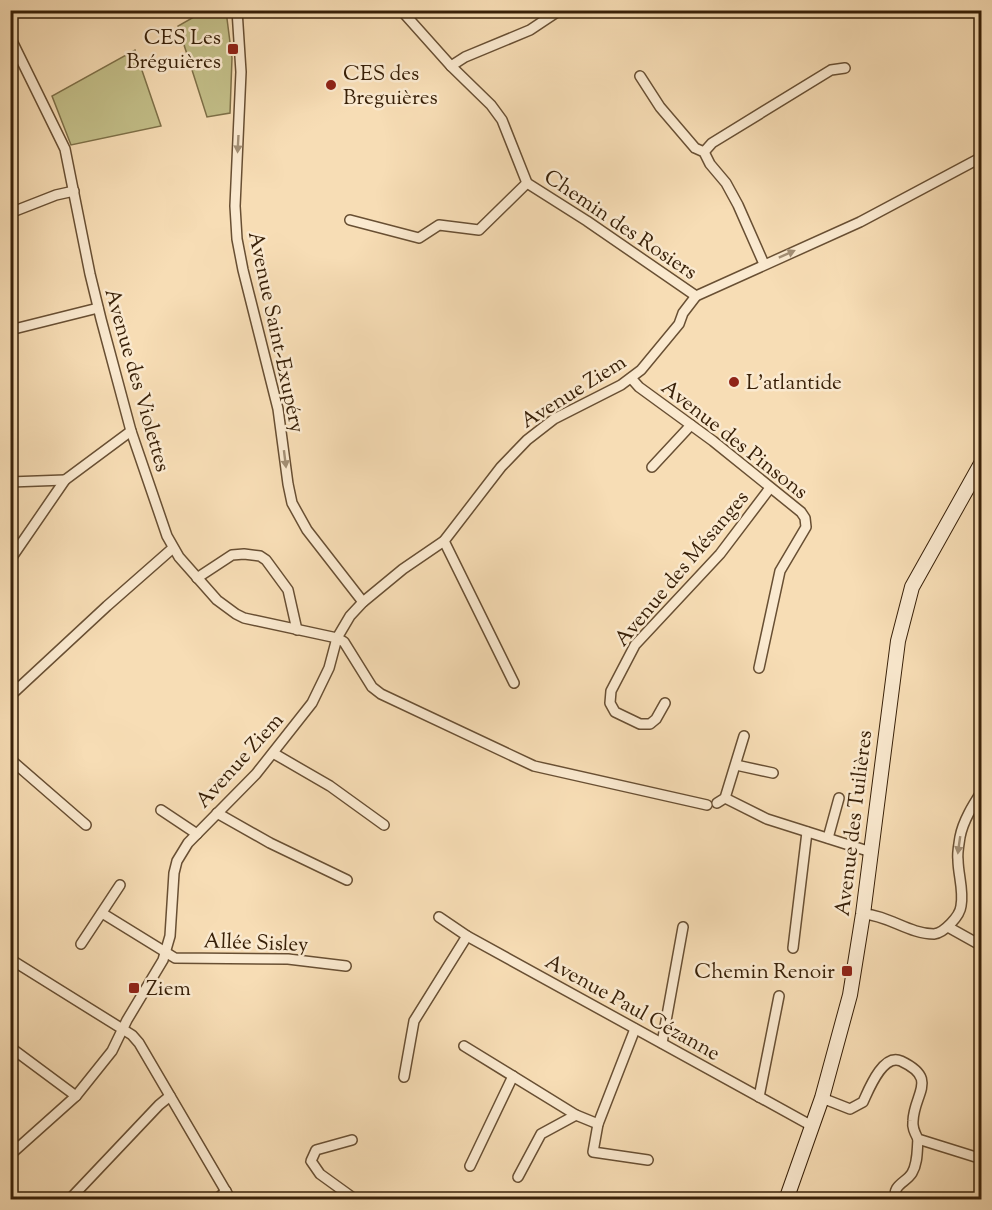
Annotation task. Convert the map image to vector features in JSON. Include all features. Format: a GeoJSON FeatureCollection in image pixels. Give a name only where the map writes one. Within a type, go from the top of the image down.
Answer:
{"type":"FeatureCollection","features":[{"type":"Feature","properties":{"kind":"street","name":"Avenue Saint-Exupéry"},"geometry":{"type":"LineString","coordinates":[[237,10],[241,72],[235,206],[237,238],[278,409],[292,503],[307,530],[363,602]]}},
{"type":"Feature","properties":{"kind":"street","name":"Chemin des Rosiers"},"geometry":{"type":"LineString","coordinates":[[401,10],[451,66],[491,105],[501,120],[527,183],[696,296]]}},
{"type":"Feature","properties":{"kind":"street"},"geometry":{"type":"LineString","coordinates":[[451,66],[465,57],[530,30],[560,10]]}},
{"type":"Feature","properties":{"kind":"street","name":"Avenue des Violettes"},"geometry":{"type":"LineString","coordinates":[[10,37],[65,149],[98,308],[131,431],[173,548],[223,606],[236,614],[337,638]]}},
{"type":"Feature","properties":{"kind":"street"},"geometry":{"type":"LineString","coordinates":[[704,152],[712,143],[831,70],[845,68]]}},
{"type":"Feature","properties":{"kind":"street"},"geometry":{"type":"LineString","coordinates":[[640,76],[660,107],[695,148],[704,152],[710,164],[726,183],[764,264]]}},
{"type":"Feature","properties":{"kind":"street"},"geometry":{"type":"LineString","coordinates":[[696,296],[860,222],[981,157]]}},
{"type":"Feature","properties":{"kind":"street"},"geometry":{"type":"LineString","coordinates":[[350,220],[419,238],[439,225],[479,230],[527,183]]}},
{"type":"Feature","properties":{"kind":"street"},"geometry":{"type":"LineString","coordinates":[[10,213],[56,195],[74,191]]}},
{"type":"Feature","properties":{"kind":"street","name":"Avenue Ziem"},"geometry":{"type":"LineString","coordinates":[[11,1153],[76,1096],[102,1065],[165,953],[170,936],[174,873],[182,852],[256,774],[312,703],[329,668],[337,638],[350,616],[363,602],[403,569],[444,542],[482,491],[527,440],[554,420],[631,378],[648,363],[679,324],[683,313],[696,296]]}},
{"type":"Feature","properties":{"kind":"street"},"geometry":{"type":"LineString","coordinates":[[10,330],[98,308]]}},
{"type":"Feature","properties":{"kind":"street","name":"Avenue des Pinsons"},"geometry":{"type":"LineString","coordinates":[[631,378],[639,387],[801,512],[805,518],[806,527],[780,571],[759,668]]}},
{"type":"Feature","properties":{"kind":"street"},"geometry":{"type":"LineString","coordinates":[[652,467],[691,425]]}},
{"type":"Feature","properties":{"kind":"street"},"geometry":{"type":"LineString","coordinates":[[10,560],[65,480],[131,431]]}},
{"type":"Feature","properties":{"kind":"street","name":"Avenue des Tuilières"},"geometry":{"type":"LineString","coordinates":[[786,1200],[822,1098],[850,995],[863,914],[898,641],[904,613],[912,587],[981,462]]}},
{"type":"Feature","properties":{"kind":"street"},"geometry":{"type":"LineString","coordinates":[[10,482],[65,480]]}},
{"type":"Feature","properties":{"kind":"street","name":"Avenue des Mésanges"},"geometry":{"type":"LineString","coordinates":[[665,703],[656,719],[650,724],[640,724],[615,712],[610,703],[610,691],[635,645],[720,554],[770,488]]}},
{"type":"Feature","properties":{"kind":"street"},"geometry":{"type":"LineString","coordinates":[[444,542],[514,683]]}},
{"type":"Feature","properties":{"kind":"street"},"geometry":{"type":"LineString","coordinates":[[10,696],[173,548]]}},
{"type":"Feature","properties":{"kind":"street"},"geometry":{"type":"LineString","coordinates":[[197,578],[232,555],[260,556],[266,560],[288,590],[297,630]]}},
{"type":"Feature","properties":{"kind":"street"},"geometry":{"type":"LineString","coordinates":[[337,638],[344,642],[372,687],[381,694],[534,766],[716,802],[871,852]]}},
{"type":"Feature","properties":{"kind":"street"},"geometry":{"type":"LineString","coordinates":[[716,802],[736,765],[744,736]]}},
{"type":"Feature","properties":{"kind":"street"},"geometry":{"type":"LineString","coordinates":[[273,753],[330,786],[384,825]]}},
{"type":"Feature","properties":{"kind":"street"},"geometry":{"type":"LineString","coordinates":[[10,759],[86,825]]}},
{"type":"Feature","properties":{"kind":"street"},"geometry":{"type":"LineString","coordinates":[[736,765],[773,773]]}},
{"type":"Feature","properties":{"kind":"street"},"geometry":{"type":"LineString","coordinates":[[863,914],[873,915],[899,926],[926,933],[938,934],[948,927],[962,907],[957,857],[961,834],[981,791]]}},
{"type":"Feature","properties":{"kind":"street"},"geometry":{"type":"LineString","coordinates":[[828,838],[839,798]]}},
{"type":"Feature","properties":{"kind":"street","name":"Avenue Ziem"},"geometry":{"type":"LineString","coordinates":[[161,810],[197,834]]}},
{"type":"Feature","properties":{"kind":"street"},"geometry":{"type":"LineString","coordinates":[[217,813],[270,843],[347,880]]}},
{"type":"Feature","properties":{"kind":"street"},"geometry":{"type":"LineString","coordinates":[[793,948],[807,832]]}},
{"type":"Feature","properties":{"kind":"street"},"geometry":{"type":"LineString","coordinates":[[81,944],[120,885]]}},
{"type":"Feature","properties":{"kind":"street"},"geometry":{"type":"LineString","coordinates":[[102,913],[165,953]]}},
{"type":"Feature","properties":{"kind":"street","name":"Avenue Paul Cézanne"},"geometry":{"type":"LineString","coordinates":[[439,917],[467,936],[812,1126]]}},
{"type":"Feature","properties":{"kind":"street"},"geometry":{"type":"LineString","coordinates":[[662,1043],[683,927]]}},
{"type":"Feature","properties":{"kind":"street"},"geometry":{"type":"LineString","coordinates":[[948,927],[981,946]]}},
{"type":"Feature","properties":{"kind":"street"},"geometry":{"type":"LineString","coordinates":[[404,1077],[414,1021],[467,936]]}},
{"type":"Feature","properties":{"kind":"street","name":"Allée Sisley"},"geometry":{"type":"LineString","coordinates":[[165,953],[175,958],[288,959],[346,966]]}},
{"type":"Feature","properties":{"kind":"street"},"geometry":{"type":"LineString","coordinates":[[10,959],[123,1029],[139,1043],[229,1196],[216,1200]]}},
{"type":"Feature","properties":{"kind":"street"},"geometry":{"type":"LineString","coordinates":[[759,1097],[779,996]]}},
{"type":"Feature","properties":{"kind":"street"},"geometry":{"type":"LineString","coordinates":[[635,1029],[598,1124],[593,1152],[648,1160]]}},
{"type":"Feature","properties":{"kind":"street"},"geometry":{"type":"LineString","coordinates":[[464,1046],[576,1115],[598,1124]]}},
{"type":"Feature","properties":{"kind":"street"},"geometry":{"type":"LineString","coordinates":[[10,1047],[76,1096]]}},
{"type":"Feature","properties":{"kind":"street"},"geometry":{"type":"LineString","coordinates":[[822,1098],[850,1109],[857,1106],[863,1102],[885,1064],[892,1060],[898,1060],[918,1072],[923,1084],[912,1122],[918,1139],[917,1159],[912,1172],[897,1187],[896,1200]]}},
{"type":"Feature","properties":{"kind":"street"},"geometry":{"type":"LineString","coordinates":[[470,1167],[513,1076]]}},
{"type":"Feature","properties":{"kind":"street"},"geometry":{"type":"LineString","coordinates":[[69,1200],[170,1096]]}},
{"type":"Feature","properties":{"kind":"street"},"geometry":{"type":"LineString","coordinates":[[518,1177],[541,1134],[576,1115]]}},
{"type":"Feature","properties":{"kind":"street"},"geometry":{"type":"LineString","coordinates":[[918,1139],[981,1159]]}},
{"type":"Feature","properties":{"kind":"street"},"geometry":{"type":"LineString","coordinates":[[352,1140],[316,1150],[311,1161],[320,1174],[356,1200]]}},
{"type":"Feature","properties":{"kind":"shaded area"},"geometry":{"type":"Polygon","coordinates":[[[206,10],[226,11],[232,58],[230,113],[207,117],[178,26],[206,10]]]}},
{"type":"Feature","properties":{"kind":"shaded area"},"geometry":{"type":"Polygon","coordinates":[[[135,50],[161,126],[71,145],[52,96],[135,50]]]}},
{"type":"Feature","properties":{"kind":"place","name":"CES Les Bréguières"},"geometry":{"type":"Point","coordinates":[233,49]}},
{"type":"Feature","properties":{"kind":"place","name":"CES des Breguières"},"geometry":{"type":"Point","coordinates":[331,85]}},
{"type":"Feature","properties":{"kind":"place","name":"L'atlantide"},"geometry":{"type":"Point","coordinates":[734,382]}},
{"type":"Feature","properties":{"kind":"place","name":"Chemin Renoir"},"geometry":{"type":"Point","coordinates":[847,971]}},
{"type":"Feature","properties":{"kind":"place","name":"Ziem"},"geometry":{"type":"Point","coordinates":[134,988]}}]}
